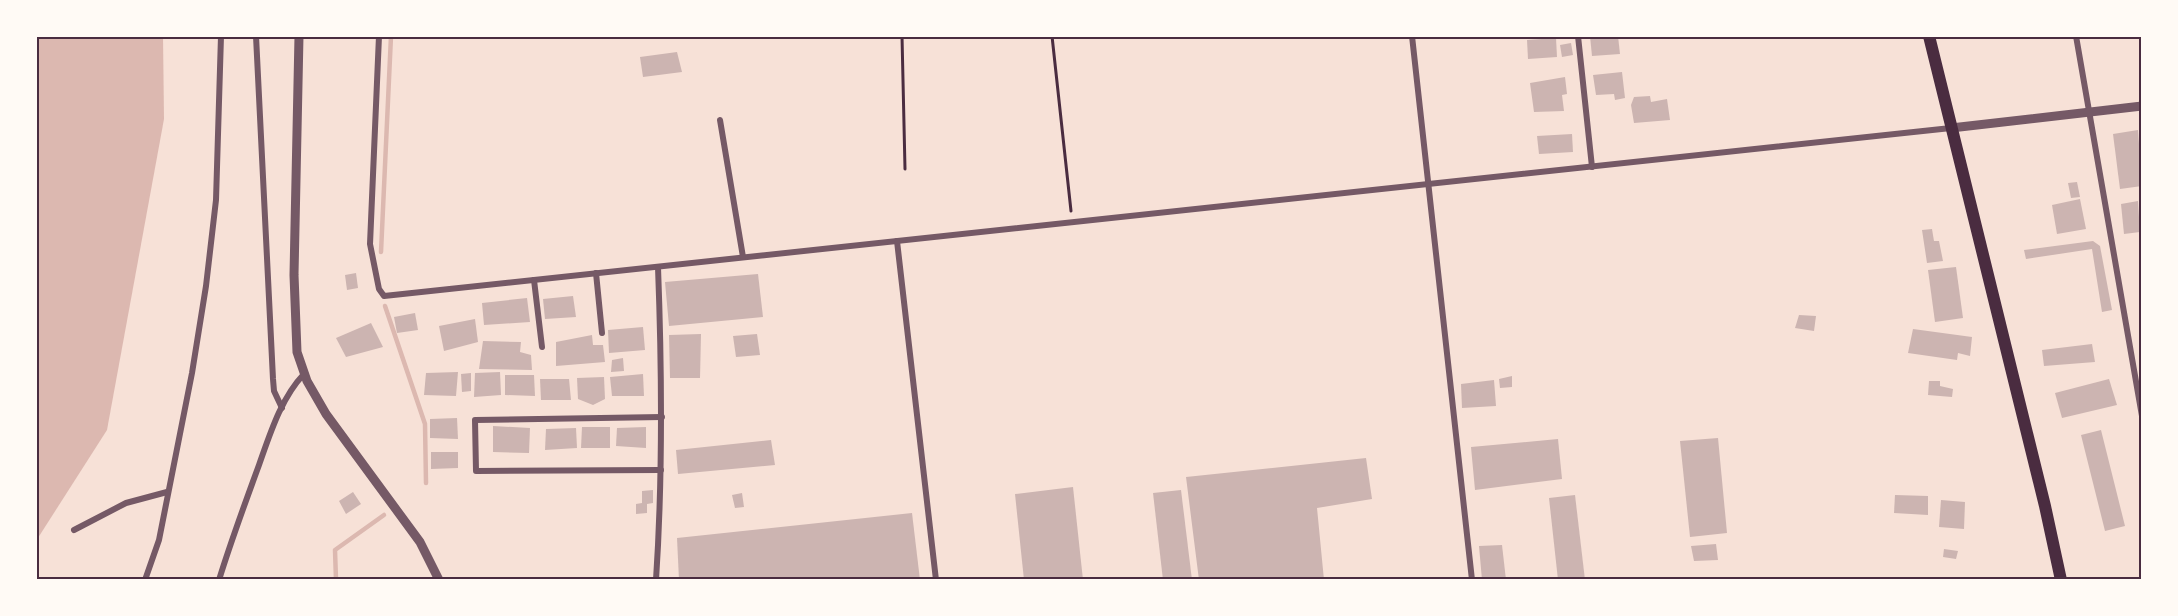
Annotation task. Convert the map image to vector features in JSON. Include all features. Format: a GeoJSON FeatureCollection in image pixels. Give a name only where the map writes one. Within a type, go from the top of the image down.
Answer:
{"type":"FeatureCollection","features":[{"type":"Feature","properties":{"kind":"highway"},"geometry":{"type":"LineString","coordinates":[[1929,36],[2045,506],[2061,580]]}},
{"type":"Feature","properties":{"kind":"street"},"geometry":{"type":"LineString","coordinates":[[146,580],[159,540],[192,373],[207,275],[216,200],[221,36]]}},
{"type":"Feature","properties":{"kind":"street"},"geometry":{"type":"LineString","coordinates":[[256,36],[273,380],[274,391],[282,408]]}},
{"type":"Feature","properties":{"kind":"street"},"geometry":{"type":"LineString","coordinates":[[299,36],[294,285],[297,352],[307,381],[333,424],[420,542],[439,580]]}},
{"type":"Feature","properties":{"kind":"street"},"geometry":{"type":"LineString","coordinates":[[379,36],[370,244],[379,289],[384,296],[2142,106]]}},
{"type":"Feature","properties":{"kind":"street"},"geometry":{"type":"LineString","coordinates":[[1412,36],[1472,580]]}},
{"type":"Feature","properties":{"kind":"street"},"geometry":{"type":"LineString","coordinates":[[1578,36],[1592,166]]}},
{"type":"Feature","properties":{"kind":"street"},"geometry":{"type":"LineString","coordinates":[[2076,36],[2142,416]]}},
{"type":"Feature","properties":{"kind":"street"},"geometry":{"type":"LineString","coordinates":[[720,120],[743,257]]}},
{"type":"Feature","properties":{"kind":"street"},"geometry":{"type":"LineString","coordinates":[[897,241],[936,580]]}},
{"type":"Feature","properties":{"kind":"street"},"geometry":{"type":"LineString","coordinates":[[656,580],[662,417],[658,267]]}},
{"type":"Feature","properties":{"kind":"street"},"geometry":{"type":"LineString","coordinates":[[596,273],[602,333]]}},
{"type":"Feature","properties":{"kind":"street"},"geometry":{"type":"LineString","coordinates":[[534,280],[542,347]]}},
{"type":"Feature","properties":{"kind":"street"},"geometry":{"type":"LineString","coordinates":[[219,580],[233,534],[282,408],[304,374]]}},
{"type":"Feature","properties":{"kind":"street"},"geometry":{"type":"LineString","coordinates":[[661,470],[476,471],[475,420],[662,417]]}},
{"type":"Feature","properties":{"kind":"street"},"geometry":{"type":"LineString","coordinates":[[74,530],[126,503],[167,492]]}},
{"type":"Feature","properties":{"kind":"path"},"geometry":{"type":"LineString","coordinates":[[902,36],[904,169]]}},
{"type":"Feature","properties":{"kind":"path"},"geometry":{"type":"LineString","coordinates":[[1052,36],[1072,222]]}},
{"type":"Feature","properties":{"kind":"shaded area"},"geometry":{"type":"Polygon","coordinates":[[[36,36],[163,36],[164,119],[107,430],[36,541],[36,36]]]}},
{"type":"Feature","properties":{"kind":"building"},"geometry":{"type":"Polygon","coordinates":[[[1590,36],[1618,36],[1620,54],[1592,56],[1590,36]]]}},
{"type":"Feature","properties":{"kind":"building"},"geometry":{"type":"Polygon","coordinates":[[[1556,38],[1557,57],[1528,59],[1527,40],[1556,38]]]}},
{"type":"Feature","properties":{"kind":"building"},"geometry":{"type":"Polygon","coordinates":[[[1571,43],[1573,55],[1562,57],[1560,45],[1571,43]]]}},
{"type":"Feature","properties":{"kind":"building"},"geometry":{"type":"Polygon","coordinates":[[[677,52],[682,72],[643,77],[640,57],[677,52]]]}},
{"type":"Feature","properties":{"kind":"building"},"geometry":{"type":"Polygon","coordinates":[[[1622,72],[1625,98],[1615,100],[1614,94],[1596,95],[1593,75],[1622,72]]]}},
{"type":"Feature","properties":{"kind":"building"},"geometry":{"type":"Polygon","coordinates":[[[1565,77],[1567,94],[1562,95],[1564,111],[1534,112],[1530,83],[1565,77]]]}},
{"type":"Feature","properties":{"kind":"building"},"geometry":{"type":"Polygon","coordinates":[[[1650,96],[1651,102],[1667,99],[1670,120],[1634,123],[1631,105],[1634,97],[1650,96]]]}},
{"type":"Feature","properties":{"kind":"building"},"geometry":{"type":"Polygon","coordinates":[[[2138,130],[2142,186],[2120,189],[2113,134],[2138,130]]]}},
{"type":"Feature","properties":{"kind":"building"},"geometry":{"type":"Polygon","coordinates":[[[1572,134],[1573,152],[1539,154],[1537,136],[1572,134]]]}},
{"type":"Feature","properties":{"kind":"building"},"geometry":{"type":"Polygon","coordinates":[[[2077,182],[2080,197],[2071,198],[2068,183],[2077,182]]]}},
{"type":"Feature","properties":{"kind":"building"},"geometry":{"type":"Polygon","coordinates":[[[2080,199],[2086,229],[2057,234],[2052,205],[2080,199]]]}},
{"type":"Feature","properties":{"kind":"building"},"geometry":{"type":"Polygon","coordinates":[[[2138,201],[2140,232],[2124,234],[2121,204],[2138,201]]]}},
{"type":"Feature","properties":{"kind":"building"},"geometry":{"type":"Polygon","coordinates":[[[1932,229],[1934,241],[1939,241],[1943,261],[1927,263],[1922,230],[1932,229]]]}},
{"type":"Feature","properties":{"kind":"building"},"geometry":{"type":"Polygon","coordinates":[[[2093,241],[2100,246],[2112,310],[2102,312],[2092,249],[2026,259],[2024,250],[2093,241]]]}},
{"type":"Feature","properties":{"kind":"building"},"geometry":{"type":"Polygon","coordinates":[[[1956,267],[1963,318],[1935,322],[1928,270],[1956,267]]]}},
{"type":"Feature","properties":{"kind":"building"},"geometry":{"type":"Polygon","coordinates":[[[356,273],[358,288],[347,290],[345,275],[356,273]]]}},
{"type":"Feature","properties":{"kind":"building"},"geometry":{"type":"Polygon","coordinates":[[[758,274],[763,317],[669,326],[665,282],[758,274]]]}},
{"type":"Feature","properties":{"kind":"building"},"geometry":{"type":"Polygon","coordinates":[[[573,296],[576,317],[545,319],[543,299],[573,296]]]}},
{"type":"Feature","properties":{"kind":"building"},"geometry":{"type":"Polygon","coordinates":[[[527,298],[530,322],[484,325],[482,303],[527,298]]]}},
{"type":"Feature","properties":{"kind":"building"},"geometry":{"type":"Polygon","coordinates":[[[415,313],[418,330],[397,333],[394,317],[415,313]]]}},
{"type":"Feature","properties":{"kind":"building"},"geometry":{"type":"Polygon","coordinates":[[[1799,315],[1816,316],[1814,331],[1795,328],[1799,315]]]}},
{"type":"Feature","properties":{"kind":"building"},"geometry":{"type":"Polygon","coordinates":[[[475,319],[478,342],[444,351],[439,326],[475,319]]]}},
{"type":"Feature","properties":{"kind":"building"},"geometry":{"type":"Polygon","coordinates":[[[371,323],[383,347],[346,357],[336,338],[371,323]]]}},
{"type":"Feature","properties":{"kind":"building"},"geometry":{"type":"Polygon","coordinates":[[[643,327],[645,350],[609,353],[608,330],[643,327]]]}},
{"type":"Feature","properties":{"kind":"building"},"geometry":{"type":"Polygon","coordinates":[[[1913,329],[1972,337],[1970,356],[1958,353],[1957,360],[1908,353],[1913,329]]]}},
{"type":"Feature","properties":{"kind":"building"},"geometry":{"type":"Polygon","coordinates":[[[701,334],[700,378],[670,378],[669,335],[701,334]]]}},
{"type":"Feature","properties":{"kind":"building"},"geometry":{"type":"Polygon","coordinates":[[[757,334],[760,355],[736,357],[733,336],[757,334]]]}},
{"type":"Feature","properties":{"kind":"building"},"geometry":{"type":"Polygon","coordinates":[[[592,335],[593,345],[603,345],[605,362],[556,366],[556,342],[592,335]]]}},
{"type":"Feature","properties":{"kind":"building"},"geometry":{"type":"Polygon","coordinates":[[[483,341],[521,342],[520,352],[531,355],[532,370],[479,369],[483,341]]]}},
{"type":"Feature","properties":{"kind":"building"},"geometry":{"type":"Polygon","coordinates":[[[2092,344],[2095,362],[2044,366],[2042,350],[2092,344]]]}},
{"type":"Feature","properties":{"kind":"building"},"geometry":{"type":"Polygon","coordinates":[[[623,358],[624,371],[611,372],[612,360],[623,358]]]}},
{"type":"Feature","properties":{"kind":"building"},"geometry":{"type":"Polygon","coordinates":[[[458,372],[456,396],[424,395],[426,373],[458,372]]]}},
{"type":"Feature","properties":{"kind":"building"},"geometry":{"type":"Polygon","coordinates":[[[500,372],[501,395],[474,397],[475,373],[500,372]]]}},
{"type":"Feature","properties":{"kind":"building"},"geometry":{"type":"Polygon","coordinates":[[[471,373],[471,391],[462,392],[461,374],[471,373]]]}},
{"type":"Feature","properties":{"kind":"building"},"geometry":{"type":"Polygon","coordinates":[[[643,374],[644,396],[612,396],[610,377],[643,374]]]}},
{"type":"Feature","properties":{"kind":"building"},"geometry":{"type":"Polygon","coordinates":[[[505,375],[534,375],[535,396],[505,395],[505,375]]]}},
{"type":"Feature","properties":{"kind":"building"},"geometry":{"type":"Polygon","coordinates":[[[1512,376],[1512,387],[1500,388],[1499,379],[1512,376]]]}},
{"type":"Feature","properties":{"kind":"building"},"geometry":{"type":"Polygon","coordinates":[[[604,377],[605,399],[593,405],[578,399],[577,378],[604,377]]]}},
{"type":"Feature","properties":{"kind":"building"},"geometry":{"type":"Polygon","coordinates":[[[540,379],[569,379],[571,400],[541,400],[540,379]]]}},
{"type":"Feature","properties":{"kind":"building"},"geometry":{"type":"Polygon","coordinates":[[[2109,379],[2117,405],[2062,418],[2055,393],[2109,379]]]}},
{"type":"Feature","properties":{"kind":"building"},"geometry":{"type":"Polygon","coordinates":[[[1494,380],[1496,406],[1462,408],[1461,384],[1494,380]]]}},
{"type":"Feature","properties":{"kind":"building"},"geometry":{"type":"Polygon","coordinates":[[[1929,381],[1940,381],[1940,386],[1953,389],[1952,397],[1928,395],[1929,381]]]}},
{"type":"Feature","properties":{"kind":"building"},"geometry":{"type":"Polygon","coordinates":[[[457,418],[458,439],[430,438],[430,419],[457,418]]]}},
{"type":"Feature","properties":{"kind":"building"},"geometry":{"type":"Polygon","coordinates":[[[493,426],[530,428],[529,453],[493,452],[493,426]]]}},
{"type":"Feature","properties":{"kind":"building"},"geometry":{"type":"Polygon","coordinates":[[[582,427],[610,427],[610,448],[581,448],[582,427]]]}},
{"type":"Feature","properties":{"kind":"building"},"geometry":{"type":"Polygon","coordinates":[[[646,427],[646,448],[616,446],[617,428],[646,427]]]}},
{"type":"Feature","properties":{"kind":"building"},"geometry":{"type":"Polygon","coordinates":[[[576,428],[577,448],[545,450],[546,429],[576,428]]]}},
{"type":"Feature","properties":{"kind":"building"},"geometry":{"type":"Polygon","coordinates":[[[2101,430],[2125,526],[2105,531],[2081,435],[2101,430]]]}},
{"type":"Feature","properties":{"kind":"building"},"geometry":{"type":"Polygon","coordinates":[[[1718,438],[1727,533],[1690,537],[1680,441],[1718,438]]]}},
{"type":"Feature","properties":{"kind":"building"},"geometry":{"type":"Polygon","coordinates":[[[1558,439],[1562,479],[1475,490],[1471,447],[1558,439]]]}},
{"type":"Feature","properties":{"kind":"building"},"geometry":{"type":"Polygon","coordinates":[[[771,440],[775,465],[678,474],[676,450],[771,440]]]}},
{"type":"Feature","properties":{"kind":"building"},"geometry":{"type":"Polygon","coordinates":[[[431,452],[458,452],[458,468],[431,469],[431,452]]]}},
{"type":"Feature","properties":{"kind":"building"},"geometry":{"type":"Polygon","coordinates":[[[1366,458],[1372,499],[1317,508],[1324,580],[1199,580],[1186,477],[1366,458]]]}},
{"type":"Feature","properties":{"kind":"building"},"geometry":{"type":"Polygon","coordinates":[[[1073,487],[1083,580],[1024,580],[1015,494],[1073,487]]]}},
{"type":"Feature","properties":{"kind":"building"},"geometry":{"type":"Polygon","coordinates":[[[653,490],[653,503],[647,504],[647,513],[636,514],[636,504],[642,503],[642,491],[653,490]]]}},
{"type":"Feature","properties":{"kind":"building"},"geometry":{"type":"Polygon","coordinates":[[[1181,490],[1192,580],[1163,580],[1153,493],[1181,490]]]}},
{"type":"Feature","properties":{"kind":"building"},"geometry":{"type":"Polygon","coordinates":[[[353,492],[361,504],[346,514],[339,501],[353,492]]]}},
{"type":"Feature","properties":{"kind":"building"},"geometry":{"type":"Polygon","coordinates":[[[742,493],[744,507],[735,508],[732,495],[742,493]]]}},
{"type":"Feature","properties":{"kind":"building"},"geometry":{"type":"Polygon","coordinates":[[[1575,495],[1585,580],[1558,580],[1549,498],[1575,495]]]}},
{"type":"Feature","properties":{"kind":"building"},"geometry":{"type":"Polygon","coordinates":[[[1895,495],[1928,496],[1928,515],[1894,513],[1895,495]]]}},
{"type":"Feature","properties":{"kind":"building"},"geometry":{"type":"Polygon","coordinates":[[[1941,500],[1965,502],[1964,529],[1939,527],[1941,500]]]}},
{"type":"Feature","properties":{"kind":"building"},"geometry":{"type":"Polygon","coordinates":[[[912,513],[920,580],[679,580],[677,538],[912,513]]]}},
{"type":"Feature","properties":{"kind":"building"},"geometry":{"type":"Polygon","coordinates":[[[1716,544],[1718,560],[1694,561],[1691,546],[1716,544]]]}},
{"type":"Feature","properties":{"kind":"building"},"geometry":{"type":"Polygon","coordinates":[[[1502,545],[1506,580],[1482,580],[1479,546],[1502,545]]]}},
{"type":"Feature","properties":{"kind":"building"},"geometry":{"type":"Polygon","coordinates":[[[1944,549],[1958,551],[1956,559],[1943,557],[1944,549]]]}},
{"type":"Feature","properties":{"kind":"waterway"},"geometry":{"type":"LineString","coordinates":[[381,252],[391,36]]}},
{"type":"Feature","properties":{"kind":"waterway"},"geometry":{"type":"LineString","coordinates":[[385,306],[425,424],[426,483]]}},
{"type":"Feature","properties":{"kind":"waterway"},"geometry":{"type":"LineString","coordinates":[[336,580],[335,550],[384,515]]}}]}
